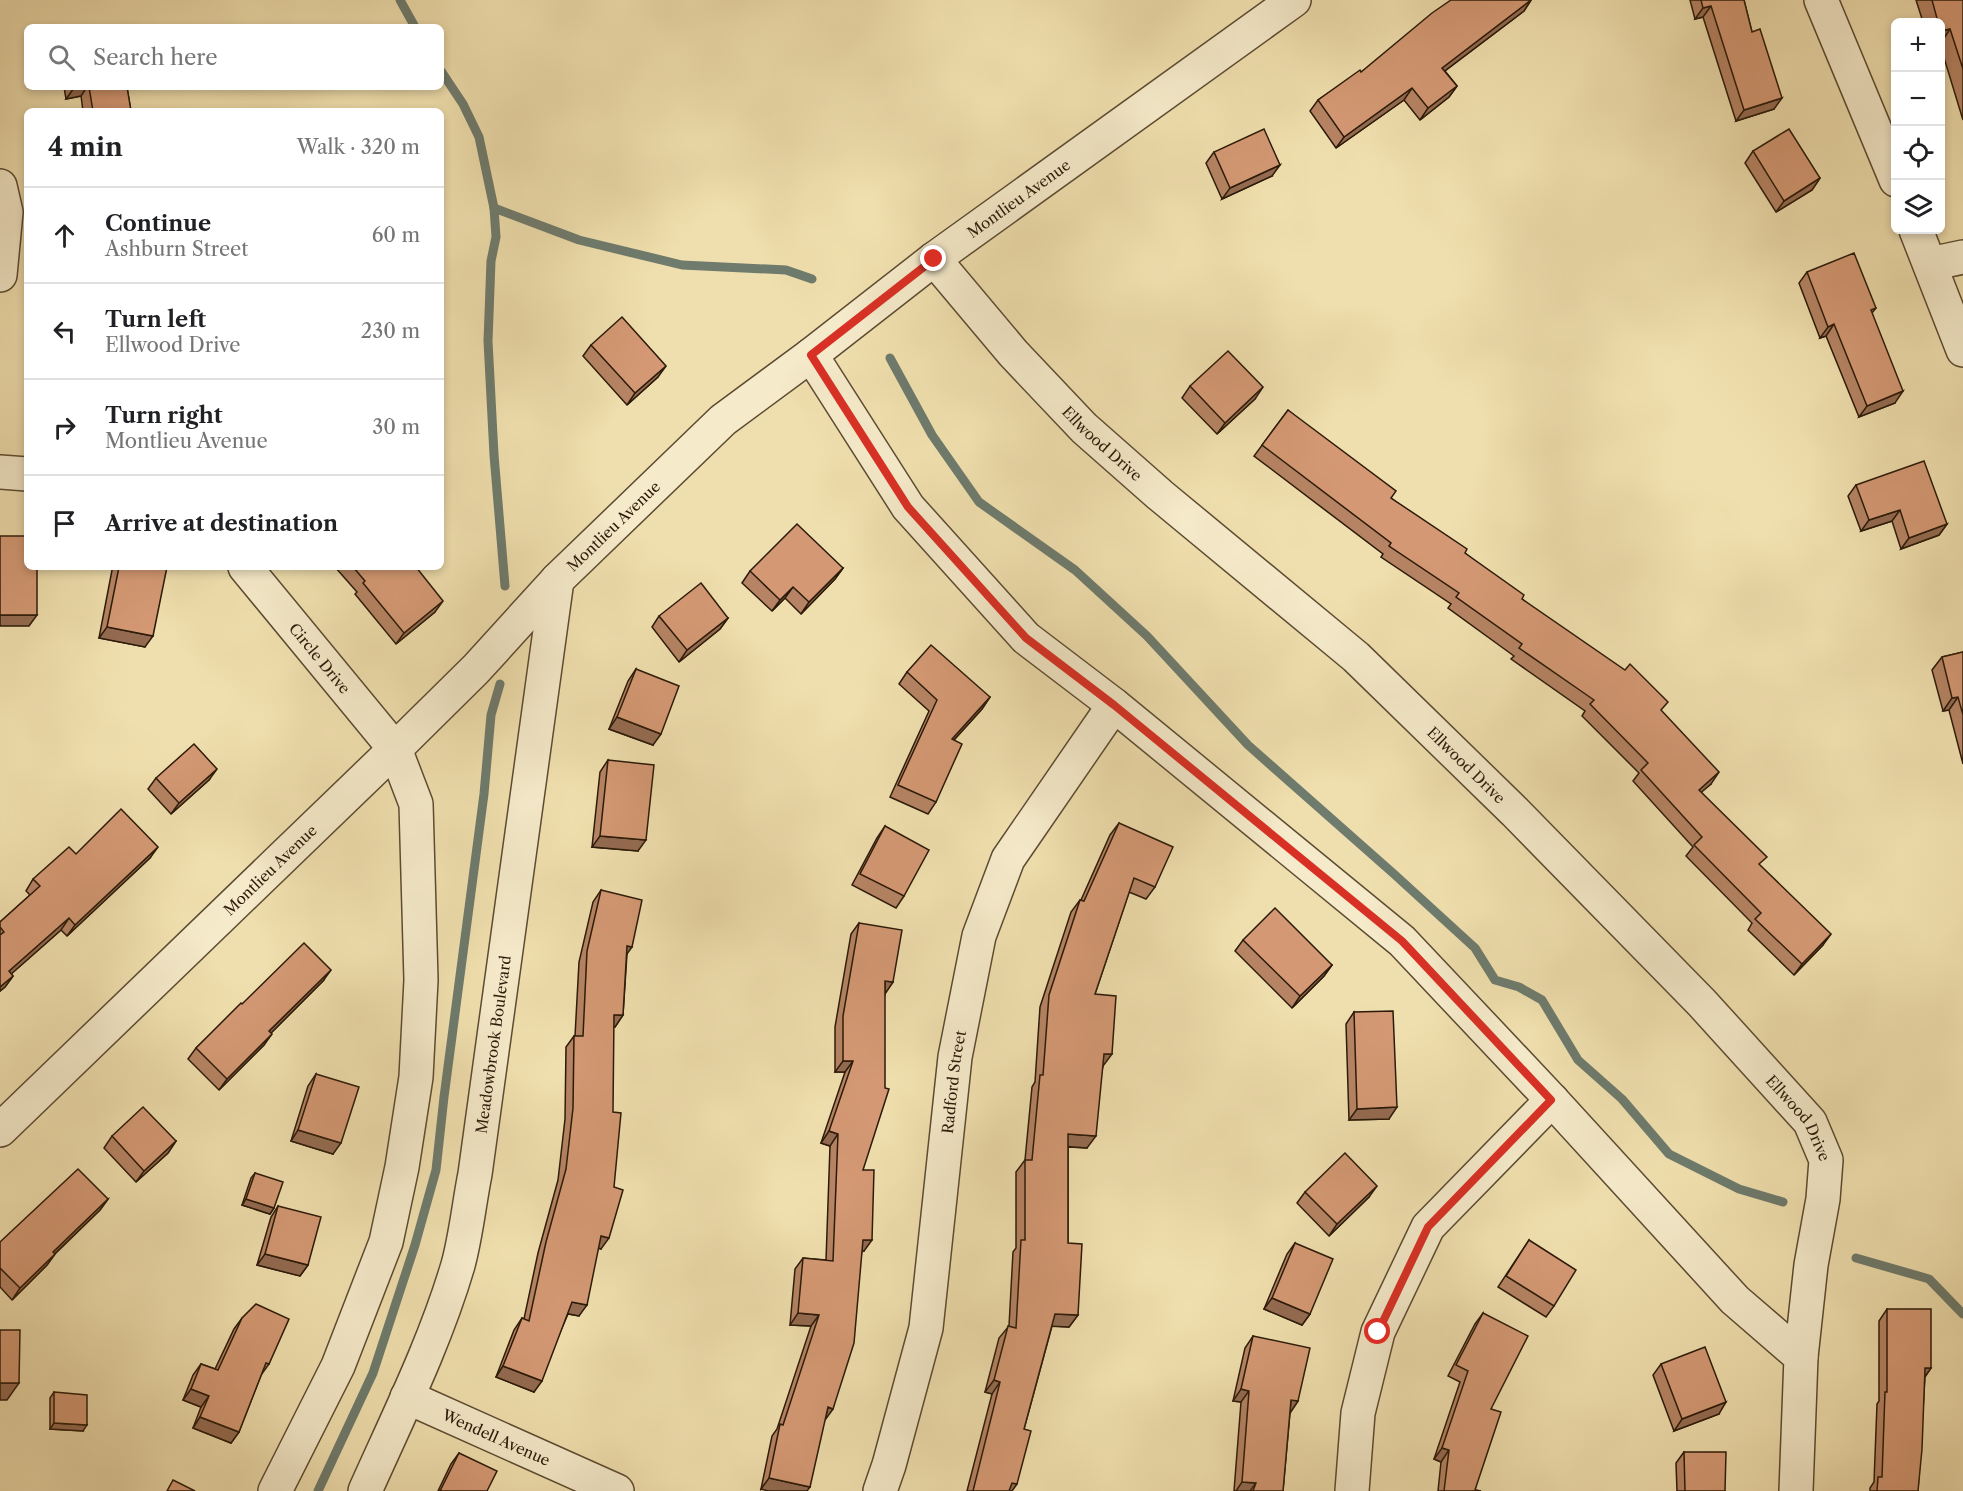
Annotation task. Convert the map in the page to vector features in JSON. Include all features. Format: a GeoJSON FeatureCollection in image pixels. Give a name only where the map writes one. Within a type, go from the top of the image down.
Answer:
{"type":"FeatureCollection","features":[{"type":"Feature","properties":{"kind":"street","name":"Montlieu Avenue"},"geometry":{"type":"LineString","coordinates":[[0,1130],[396,749],[476,669],[557,580],[723,420],[934,259],[1294,0]]}},
{"type":"Feature","properties":{"kind":"street"},"geometry":{"type":"LineString","coordinates":[[1821,0],[1891,168]]}},
{"type":"Feature","properties":{"kind":"street"},"geometry":{"type":"LineString","coordinates":[[0,186],[6,212],[0,275]]}},
{"type":"Feature","properties":{"kind":"street"},"geometry":{"type":"LineString","coordinates":[[1918,234],[1963,350]]}},
{"type":"Feature","properties":{"kind":"street"},"geometry":{"type":"LineString","coordinates":[[1930,264],[1963,257]]}},
{"type":"Feature","properties":{"kind":"street","name":"Ellwood Drive"},"geometry":{"type":"LineString","coordinates":[[934,259],[1013,353],[1084,428],[1160,495],[1356,657],[1556,853],[1702,1003],[1810,1122],[1826,1160],[1823,1199],[1811,1265],[1801,1357],[1796,1491]]}},
{"type":"Feature","properties":{"kind":"street"},"geometry":{"type":"LineString","coordinates":[[811,355],[908,507],[1026,638],[1114,705],[1402,941],[1735,1300],[1801,1357]]}},
{"type":"Feature","properties":{"kind":"street"},"geometry":{"type":"LineString","coordinates":[[0,472],[24,474]]}},
{"type":"Feature","properties":{"kind":"street","name":"Circle Drive"},"geometry":{"type":"LineString","coordinates":[[247,570],[396,749]]}},
{"type":"Feature","properties":{"kind":"street","name":"Meadowbrook Boulevard"},"geometry":{"type":"LineString","coordinates":[[365,1491],[441,1315],[458,1263],[475,1174],[557,580]]}},
{"type":"Feature","properties":{"kind":"street","name":"Radford Street"},"geometry":{"type":"LineString","coordinates":[[880,1491],[926,1328],[954,1057],[979,936],[1008,859],[1114,705]]}},
{"type":"Feature","properties":{"kind":"street"},"geometry":{"type":"LineString","coordinates":[[275,1491],[338,1366],[386,1242],[402,1167],[416,1077],[421,980],[416,804],[396,749]]}},
{"type":"Feature","properties":{"kind":"street"},"geometry":{"type":"LineString","coordinates":[[1352,1491],[1358,1413],[1378,1332],[1428,1227],[1551,1100]]}},
{"type":"Feature","properties":{"kind":"street","name":"Wendell Avenue"},"geometry":{"type":"LineString","coordinates":[[407,1397],[617,1491]]}},
{"type":"Feature","properties":{"kind":"building"},"geometry":{"type":"Polygon","coordinates":[[[1451,0],[1531,0],[1442,68],[1457,86],[1428,108],[1412,88],[1344,137],[1318,100],[1360,70],[1361,72],[1451,0]]]}},
{"type":"Feature","properties":{"kind":"building"},"geometry":{"type":"Polygon","coordinates":[[[1701,0],[1744,0],[1752,32],[1760,29],[1782,98],[1744,110],[1711,6],[1703,8],[1701,0]]]}},
{"type":"Feature","properties":{"kind":"building"},"geometry":{"type":"Polygon","coordinates":[[[1932,0],[1963,0],[1963,69],[1950,29],[1945,30],[1945,18],[1937,18],[1932,0]]]}},
{"type":"Feature","properties":{"kind":"building"},"geometry":{"type":"Polygon","coordinates":[[[90,90],[128,90],[130,108],[92,108],[90,90]]]}},
{"type":"Feature","properties":{"kind":"building"},"geometry":{"type":"Polygon","coordinates":[[[1264,129],[1280,165],[1230,188],[1214,152],[1264,129]]]}},
{"type":"Feature","properties":{"kind":"building"},"geometry":{"type":"Polygon","coordinates":[[[1789,129],[1820,178],[1784,201],[1753,151],[1789,129]]]}},
{"type":"Feature","properties":{"kind":"building"},"geometry":{"type":"Polygon","coordinates":[[[1854,253],[1876,308],[1871,310],[1903,391],[1867,406],[1834,324],[1828,327],[1807,272],[1854,253]]]}},
{"type":"Feature","properties":{"kind":"building"},"geometry":{"type":"Polygon","coordinates":[[[622,317],[666,366],[635,393],[591,345],[622,317]]]}},
{"type":"Feature","properties":{"kind":"building"},"geometry":{"type":"Polygon","coordinates":[[[1228,351],[1263,387],[1225,423],[1190,386],[1228,351]]]}},
{"type":"Feature","properties":{"kind":"building"},"geometry":{"type":"Polygon","coordinates":[[[1288,410],[1396,491],[1391,498],[1467,549],[1465,553],[1524,595],[1522,599],[1625,670],[1630,664],[1668,702],[1661,710],[1719,772],[1699,790],[1767,857],[1759,864],[1831,934],[1802,964],[1755,919],[1761,913],[1694,845],[1702,837],[1641,770],[1648,763],[1590,704],[1594,700],[1519,648],[1522,644],[1456,597],[1459,593],[1389,546],[1391,543],[1262,445],[1288,410]]]}},
{"type":"Feature","properties":{"kind":"building"},"geometry":{"type":"Polygon","coordinates":[[[1924,461],[1947,524],[1909,538],[1900,510],[1869,520],[1856,485],[1924,461]]]}},
{"type":"Feature","properties":{"kind":"building"},"geometry":{"type":"Polygon","coordinates":[[[797,524],[843,568],[809,602],[793,587],[780,600],[750,571],[797,524]]]}},
{"type":"Feature","properties":{"kind":"building"},"geometry":{"type":"Polygon","coordinates":[[[0,536],[24,536],[24,570],[37,570],[37,615],[0,615],[0,536]]]}},
{"type":"Feature","properties":{"kind":"building"},"geometry":{"type":"Polygon","coordinates":[[[118,570],[166,570],[153,636],[107,627],[118,570]]]}},
{"type":"Feature","properties":{"kind":"building"},"geometry":{"type":"Polygon","coordinates":[[[356,570],[418,570],[443,601],[404,633],[363,583],[365,581],[356,570]]]}},
{"type":"Feature","properties":{"kind":"building"},"geometry":{"type":"Polygon","coordinates":[[[701,583],[728,618],[687,650],[659,616],[701,583]]]}},
{"type":"Feature","properties":{"kind":"building"},"geometry":{"type":"Polygon","coordinates":[[[931,645],[990,697],[952,739],[962,744],[936,802],[898,785],[937,700],[907,672],[931,645]]]}},
{"type":"Feature","properties":{"kind":"building"},"geometry":{"type":"Polygon","coordinates":[[[1963,652],[1963,715],[1958,697],[1952,698],[1942,657],[1963,652]]]}},
{"type":"Feature","properties":{"kind":"building"},"geometry":{"type":"Polygon","coordinates":[[[636,669],[679,686],[661,734],[617,717],[636,669]]]}},
{"type":"Feature","properties":{"kind":"building"},"geometry":{"type":"Polygon","coordinates":[[[194,744],[217,769],[179,803],[156,778],[194,744]]]}},
{"type":"Feature","properties":{"kind":"building"},"geometry":{"type":"Polygon","coordinates":[[[608,760],[654,765],[646,840],[600,836],[608,760]]]}},
{"type":"Feature","properties":{"kind":"building"},"geometry":{"type":"Polygon","coordinates":[[[121,809],[158,847],[75,925],[69,918],[9,971],[13,976],[0,987],[0,935],[4,932],[0,927],[0,922],[40,886],[33,879],[69,847],[76,854],[121,809]]]}},
{"type":"Feature","properties":{"kind":"building"},"geometry":{"type":"Polygon","coordinates":[[[1119,823],[1173,847],[1155,887],[1134,878],[1095,994],[1116,996],[1112,1054],[1104,1054],[1096,1136],[1068,1134],[1068,1243],[1082,1244],[1078,1315],[1055,1314],[1024,1429],[1031,1431],[1017,1484],[1012,1483],[1009,1491],[973,1491],[1000,1382],[994,1380],[1008,1326],[1016,1328],[1021,1240],[1025,1240],[1025,1160],[1032,1160],[1040,1075],[1043,1075],[1049,995],[1080,900],[1084,901],[1119,823]]]}},
{"type":"Feature","properties":{"kind":"building"},"geometry":{"type":"Polygon","coordinates":[[[885,826],[929,850],[904,896],[860,874],[885,826]]]}},
{"type":"Feature","properties":{"kind":"building"},"geometry":{"type":"Polygon","coordinates":[[[601,890],[642,900],[632,947],[627,946],[623,1015],[614,1015],[613,1112],[621,1113],[614,1187],[623,1190],[609,1238],[601,1236],[587,1305],[572,1302],[542,1381],[503,1366],[522,1318],[529,1321],[546,1242],[566,1169],[573,1108],[574,1036],[583,1036],[587,951],[601,890]]]}},
{"type":"Feature","properties":{"kind":"building"},"geometry":{"type":"Polygon","coordinates":[[[1275,908],[1332,965],[1300,996],[1243,940],[1275,908]]]}},
{"type":"Feature","properties":{"kind":"building"},"geometry":{"type":"Polygon","coordinates":[[[859,923],[902,930],[893,982],[885,981],[885,1088],[889,1089],[863,1170],[874,1170],[872,1240],[863,1240],[854,1343],[833,1409],[828,1407],[810,1487],[769,1478],[780,1424],[783,1425],[819,1315],[798,1313],[803,1258],[833,1261],[838,1134],[829,1131],[853,1061],[843,1061],[843,1016],[859,923]]]}},
{"type":"Feature","properties":{"kind":"building"},"geometry":{"type":"Polygon","coordinates":[[[304,943],[331,970],[269,1031],[272,1034],[227,1079],[196,1048],[304,943]]]}},
{"type":"Feature","properties":{"kind":"building"},"geometry":{"type":"Polygon","coordinates":[[[1393,1011],[1397,1107],[1357,1109],[1354,1012],[1393,1011]]]}},
{"type":"Feature","properties":{"kind":"building"},"geometry":{"type":"Polygon","coordinates":[[[316,1074],[359,1087],[341,1143],[298,1130],[316,1074]]]}},
{"type":"Feature","properties":{"kind":"building"},"geometry":{"type":"Polygon","coordinates":[[[143,1107],[176,1141],[144,1171],[112,1136],[143,1107]]]}},
{"type":"Feature","properties":{"kind":"building"},"geometry":{"type":"Polygon","coordinates":[[[1345,1153],[1377,1186],[1337,1224],[1305,1192],[1345,1153]]]}},
{"type":"Feature","properties":{"kind":"building"},"geometry":{"type":"Polygon","coordinates":[[[78,1169],[108,1199],[53,1252],[55,1254],[20,1288],[0,1268],[0,1242],[78,1169]]]}},
{"type":"Feature","properties":{"kind":"building"},"geometry":{"type":"Polygon","coordinates":[[[255,1173],[283,1182],[274,1208],[246,1199],[255,1173]]]}},
{"type":"Feature","properties":{"kind":"building"},"geometry":{"type":"Polygon","coordinates":[[[278,1206],[321,1217],[308,1265],[265,1254],[278,1206]]]}},
{"type":"Feature","properties":{"kind":"building"},"geometry":{"type":"Polygon","coordinates":[[[1529,1240],[1576,1270],[1554,1306],[1506,1276],[1529,1240]]]}},
{"type":"Feature","properties":{"kind":"building"},"geometry":{"type":"Polygon","coordinates":[[[1295,1243],[1333,1259],[1310,1314],[1272,1298],[1295,1243]]]}},
{"type":"Feature","properties":{"kind":"building"},"geometry":{"type":"Polygon","coordinates":[[[256,1304],[289,1319],[269,1364],[266,1363],[239,1432],[200,1417],[209,1396],[191,1389],[201,1364],[218,1370],[242,1318],[256,1304]]]}},
{"type":"Feature","properties":{"kind":"building"},"geometry":{"type":"Polygon","coordinates":[[[1887,1309],[1931,1309],[1931,1368],[1925,1368],[1918,1491],[1877,1491],[1878,1477],[1882,1477],[1885,1392],[1887,1392],[1887,1309]]]}},
{"type":"Feature","properties":{"kind":"building"},"geometry":{"type":"Polygon","coordinates":[[[1483,1313],[1528,1336],[1491,1409],[1501,1412],[1475,1490],[1481,1491],[1444,1491],[1449,1450],[1442,1448],[1468,1371],[1456,1365],[1483,1313]]]}},
{"type":"Feature","properties":{"kind":"building"},"geometry":{"type":"Polygon","coordinates":[[[0,1330],[20,1330],[19,1383],[0,1383],[0,1330]]]}},
{"type":"Feature","properties":{"kind":"building"},"geometry":{"type":"Polygon","coordinates":[[[1253,1336],[1310,1348],[1298,1401],[1291,1400],[1283,1491],[1253,1491],[1256,1483],[1242,1482],[1249,1391],[1241,1389],[1253,1336]]]}},
{"type":"Feature","properties":{"kind":"building"},"geometry":{"type":"Polygon","coordinates":[[[1705,1347],[1726,1402],[1682,1419],[1661,1364],[1705,1347]]]}},
{"type":"Feature","properties":{"kind":"building"},"geometry":{"type":"Polygon","coordinates":[[[54,1392],[87,1395],[87,1425],[54,1423],[54,1392]]]}},
{"type":"Feature","properties":{"kind":"building"},"geometry":{"type":"Polygon","coordinates":[[[1684,1452],[1726,1452],[1725,1491],[1685,1491],[1684,1452]]]}},
{"type":"Feature","properties":{"kind":"building"},"geometry":{"type":"Polygon","coordinates":[[[459,1453],[497,1471],[487,1491],[440,1491],[459,1453]]]}},
{"type":"Feature","properties":{"kind":"building"},"geometry":{"type":"Polygon","coordinates":[[[173,1480],[195,1491],[167,1491],[173,1480]]]}},
{"type":"Feature","properties":{"kind":"waterway"},"geometry":{"type":"LineString","coordinates":[[400,0],[413,24]]}},
{"type":"Feature","properties":{"kind":"waterway"},"geometry":{"type":"LineString","coordinates":[[444,76],[463,104],[479,137],[494,208],[496,237],[491,261],[488,341],[494,455],[505,586]]}},
{"type":"Feature","properties":{"kind":"waterway"},"geometry":{"type":"LineString","coordinates":[[494,208],[579,240],[682,265],[786,270],[812,279]]}},
{"type":"Feature","properties":{"kind":"waterway"},"geometry":{"type":"LineString","coordinates":[[890,358],[932,435],[979,502],[1075,570],[1147,636],[1248,745],[1475,948],[1495,980],[1519,987],[1542,1000],[1578,1060],[1622,1099],[1669,1154],[1739,1189],[1783,1202]]}},
{"type":"Feature","properties":{"kind":"waterway"},"geometry":{"type":"LineString","coordinates":[[318,1491],[373,1373],[415,1245],[436,1170],[484,794],[491,715],[500,684]]}},
{"type":"Feature","properties":{"kind":"waterway"},"geometry":{"type":"LineString","coordinates":[[1856,1258],[1929,1279],[1963,1314]]}},
{"type":"Feature","properties":{"kind":"route"},"geometry":{"type":"LineString","coordinates":[[934,259],[811,355],[908,507],[1026,638],[1114,705],[1402,941],[1551,1100],[1428,1227],[1378,1332]]}}]}
